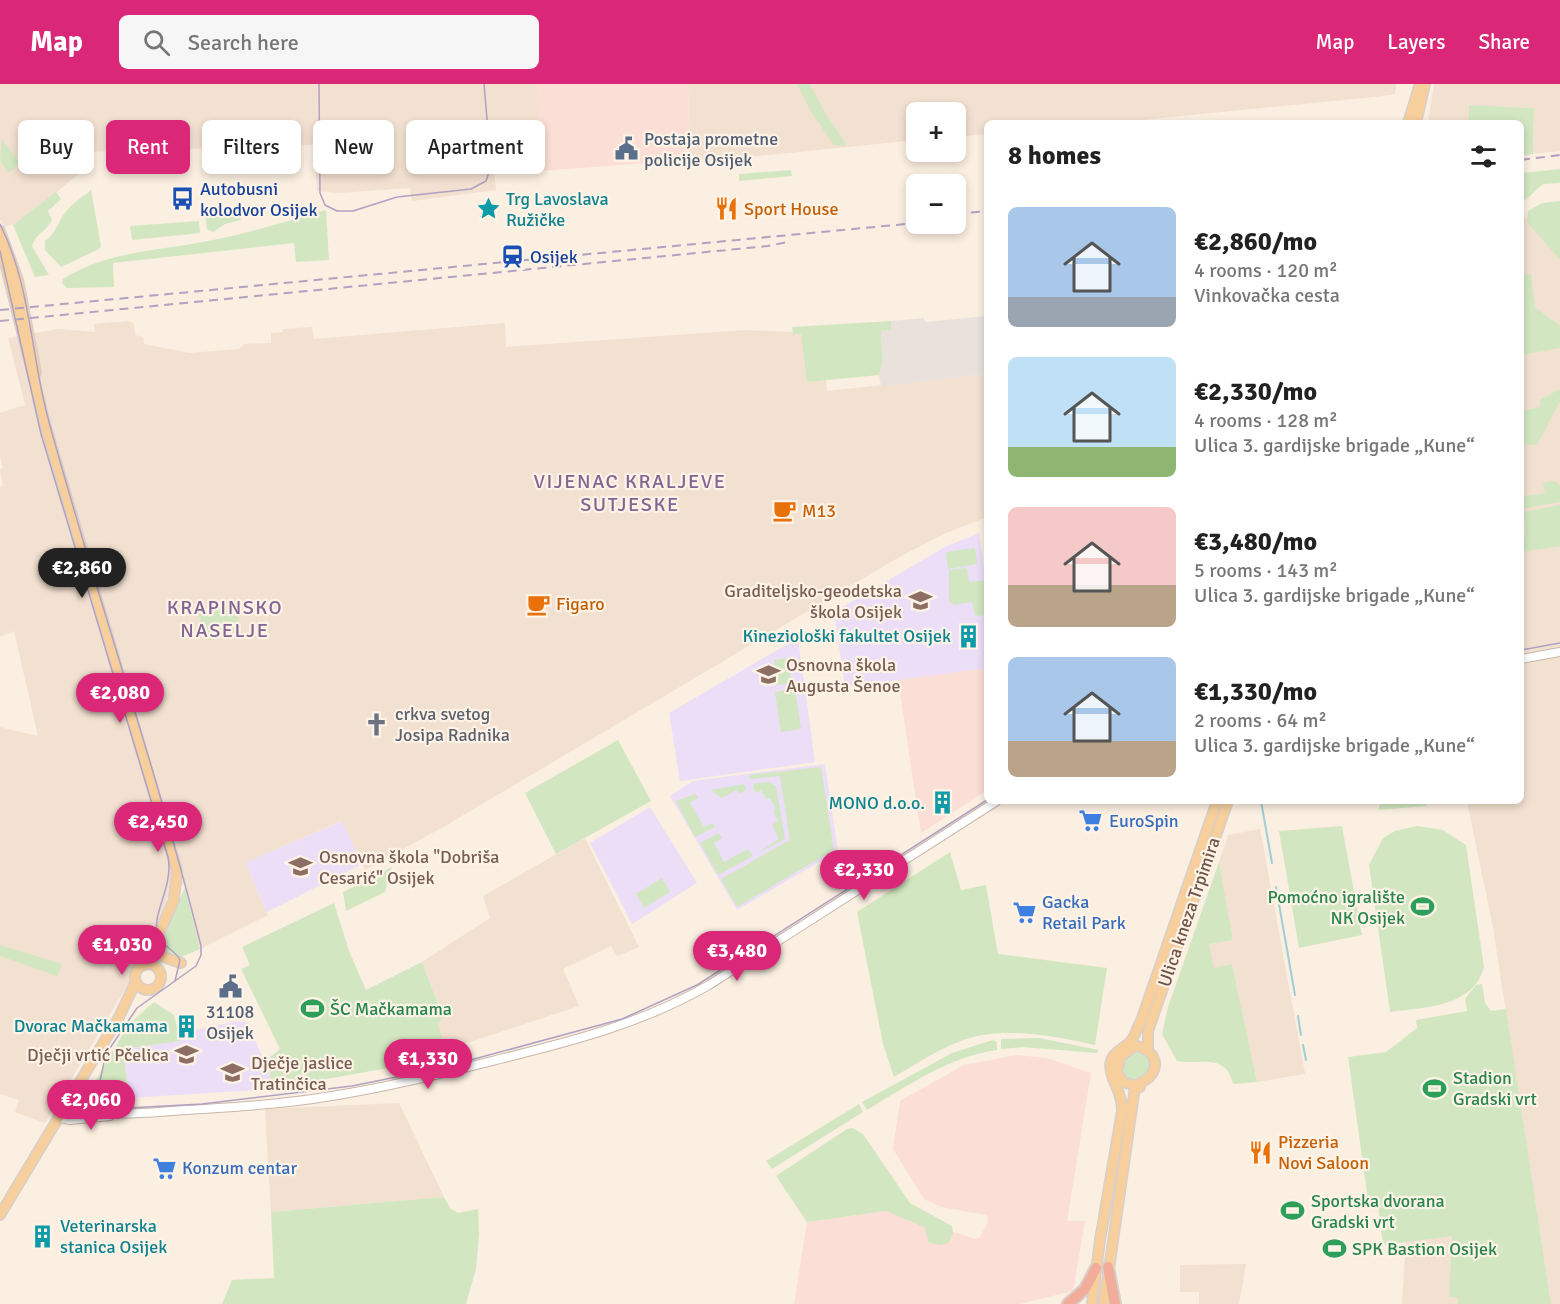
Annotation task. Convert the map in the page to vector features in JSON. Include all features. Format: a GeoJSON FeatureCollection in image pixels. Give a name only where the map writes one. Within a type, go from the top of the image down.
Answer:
{"type":"FeatureCollection","features":[{"type":"Feature","properties":{"kind":"highway"},"geometry":{"type":"LineString","coordinates":[[1108,1267],[1115,1304]]}},
{"type":"Feature","properties":{"kind":"highway"},"geometry":{"type":"LineString","coordinates":[[1068,1304],[1085,1290],[1096,1268]]}},
{"type":"Feature","properties":{"kind":"main road"},"geometry":{"type":"LineString","coordinates":[[1409,120],[1420,84]]}},
{"type":"Feature","properties":{"kind":"main road"},"geometry":{"type":"LineString","coordinates":[[1417,120],[1425,84]]}},
{"type":"Feature","properties":{"kind":"main road"},"geometry":{"type":"LineString","coordinates":[[0,231],[18,280],[39,402]]}},
{"type":"Feature","properties":{"kind":"main road"},"geometry":{"type":"LineString","coordinates":[[0,243],[39,402],[177,871],[174,900],[157,942],[145,965],[136,973],[136,981],[119,1017],[0,1215]]}},
{"type":"Feature","properties":{"kind":"main road","name":"Ulica kneza Trpimira"},"geometry":{"type":"LineString","coordinates":[[1131,1045],[1216,804]]}},
{"type":"Feature","properties":{"kind":"main road","name":"Ulica kneza Trpimira"},"geometry":{"type":"LineString","coordinates":[[1148,1050],[1147,1036],[1227,804]]}},
{"type":"Feature","properties":{"kind":"main road"},"geometry":{"type":"LineString","coordinates":[[157,942],[166,959],[181,963]]}},
{"type":"Feature","properties":{"kind":"main road"},"geometry":{"type":"LineString","coordinates":[[136,981],[145,990],[151,990],[159,984],[161,975],[154,960],[157,942]]}},
{"type":"Feature","properties":{"kind":"main road"},"geometry":{"type":"LineString","coordinates":[[145,965],[157,968]]}},
{"type":"Feature","properties":{"kind":"main road"},"geometry":{"type":"LineString","coordinates":[[119,1017],[145,990]]}},
{"type":"Feature","properties":{"kind":"main road"},"geometry":{"type":"LineString","coordinates":[[1123,1082],[1140,1087],[1152,1083],[1160,1070],[1161,1061],[1152,1039],[1152,1023]]}},
{"type":"Feature","properties":{"kind":"main road"},"geometry":{"type":"LineString","coordinates":[[1092,1304],[1125,1092],[1123,1082],[1117,1072],[1118,1060],[1131,1045]]}},
{"type":"Feature","properties":{"kind":"main road"},"geometry":{"type":"LineString","coordinates":[[1104,1304],[1133,1109],[1140,1087],[1154,1070],[1154,1060],[1148,1050],[1131,1045],[1117,1051],[1111,1063],[1122,1108]]}},
{"type":"Feature","properties":{"kind":"street"},"geometry":{"type":"LineString","coordinates":[[1524,658],[1560,652]]}},
{"type":"Feature","properties":{"kind":"street"},"geometry":{"type":"LineString","coordinates":[[58,1117],[87,1119],[126,1113],[246,1106],[350,1093],[444,1073],[610,1030],[660,1010],[715,981],[993,804]]}},
{"type":"Feature","properties":{"kind":"street"},"geometry":{"type":"LineString","coordinates":[[66,1103],[86,1110],[126,1113]]}},
{"type":"Feature","properties":{"kind":"shaded area"},"geometry":{"type":"Polygon","coordinates":[[[0,84],[537,84],[538,120],[406,120],[406,174],[495,174],[496,190],[412,201],[410,188],[338,193],[317,191],[316,174],[394,174],[394,120],[313,120],[313,145],[301,145],[301,120],[202,120],[202,148],[190,149],[190,120],[106,120],[106,151],[94,152],[94,120],[18,120],[18,174],[79,174],[18,223],[4,227],[0,220],[0,84]]]}},
{"type":"Feature","properties":{"kind":"shaded area"},"geometry":{"type":"Polygon","coordinates":[[[537,84],[688,84],[690,160],[545,171],[545,120],[538,120],[537,84]]]}},
{"type":"Feature","properties":{"kind":"shaded area"},"geometry":{"type":"Polygon","coordinates":[[[688,84],[1396,84],[1395,94],[1384,96],[1141,120],[984,120],[984,134],[966,136],[966,102],[906,102],[906,141],[690,163],[688,84]]]}},
{"type":"Feature","properties":{"kind":"shaded area"},"geometry":{"type":"Polygon","coordinates":[[[1434,84],[1560,84],[1560,151],[1533,154],[1534,108],[1469,105],[1468,120],[1428,120],[1434,84]]]}},
{"type":"Feature","properties":{"kind":"shaded area"},"geometry":{"type":"Polygon","coordinates":[[[1524,216],[1560,260],[1560,1304],[1551,1304],[1493,928],[1468,804],[1524,804],[1524,216]]]}},
{"type":"Feature","properties":{"kind":"shaded area"},"geometry":{"type":"Polygon","coordinates":[[[984,316],[984,374],[881,386],[879,375],[883,361],[881,331],[891,330],[891,321],[924,318],[925,322],[984,316]]]}},
{"type":"Feature","properties":{"kind":"shaded area"},"geometry":{"type":"Polygon","coordinates":[[[129,321],[134,324],[135,335],[143,337],[144,344],[190,353],[239,349],[244,344],[271,343],[271,333],[283,332],[283,329],[312,327],[314,339],[505,323],[506,347],[747,330],[801,333],[807,382],[826,380],[827,391],[984,374],[984,518],[946,533],[901,556],[445,826],[365,870],[341,821],[245,863],[268,915],[200,949],[185,884],[171,891],[140,964],[45,1123],[15,1112],[19,1100],[0,1094],[0,727],[38,736],[14,631],[0,637],[0,487],[3,486],[0,469],[3,468],[0,457],[0,413],[25,405],[8,338],[58,329],[95,332],[94,324],[129,321]]]}},
{"type":"Feature","properties":{"kind":"shaded area","name":"Graditeljsko-geodetska škola Osijek"},"geometry":{"type":"Polygon","coordinates":[[[979,533],[984,569],[984,668],[845,687],[834,612],[945,547],[979,533]]]}},
{"type":"Feature","properties":{"kind":"shaded area","name":"Osnovna škola Augusta Šenoe"},"geometry":{"type":"Polygon","coordinates":[[[798,638],[815,762],[680,781],[669,713],[798,638]]]}},
{"type":"Feature","properties":{"kind":"shaded area"},"geometry":{"type":"Polygon","coordinates":[[[984,668],[984,792],[921,833],[898,679],[984,668]]]}},
{"type":"Feature","properties":{"kind":"shaded area"},"geometry":{"type":"Polygon","coordinates":[[[825,764],[838,851],[737,910],[670,796],[693,781],[825,764]]]}},
{"type":"Feature","properties":{"kind":"shaded area"},"geometry":{"type":"Polygon","coordinates":[[[650,807],[697,883],[632,924],[590,843],[650,807]]]}},
{"type":"Feature","properties":{"kind":"shaded area","name":"Osnovna škola \"Dobriša Cesarić\" Osijek"},"geometry":{"type":"Polygon","coordinates":[[[342,821],[362,864],[267,912],[245,863],[342,821]]]}},
{"type":"Feature","properties":{"kind":"shaded area"},"geometry":{"type":"Polygon","coordinates":[[[1260,829],[1305,1074],[1257,1082],[1232,964],[1214,969],[1209,944],[1233,940],[1219,862],[1228,835],[1260,829]]]}},
{"type":"Feature","properties":{"kind":"shaded area"},"geometry":{"type":"Polygon","coordinates":[[[585,838],[639,947],[617,956],[611,946],[563,969],[579,1006],[446,1050],[438,1025],[443,1015],[422,962],[490,918],[483,896],[585,838]]]}},
{"type":"Feature","properties":{"kind":"shaded area"},"geometry":{"type":"Polygon","coordinates":[[[236,1021],[247,1022],[262,1056],[269,1058],[271,1089],[129,1098],[123,1049],[179,1041],[178,1034],[236,1021]]]}},
{"type":"Feature","properties":{"kind":"shaded area"},"geometry":{"type":"Polygon","coordinates":[[[1016,1055],[1047,1058],[1091,1073],[1067,1221],[1085,1221],[1073,1291],[1019,1304],[794,1304],[807,1222],[886,1211],[976,1239],[980,1237],[988,1222],[987,1215],[941,1207],[924,1199],[893,1149],[900,1101],[964,1065],[1016,1055]]]}},
{"type":"Feature","properties":{"kind":"shaded area"},"geometry":{"type":"Polygon","coordinates":[[[399,1103],[444,1197],[271,1212],[265,1109],[399,1103]]]}},
{"type":"Feature","properties":{"kind":"shaded area"},"geometry":{"type":"Polygon","coordinates":[[[1452,1235],[1449,1297],[1458,1298],[1458,1304],[1402,1304],[1406,1242],[1452,1235]]]}},
{"type":"Feature","properties":{"kind":"shaded area"},"geometry":{"type":"Polygon","coordinates":[[[1246,1264],[1239,1304],[1199,1304],[1199,1292],[1180,1292],[1180,1265],[1246,1264]]]}},
{"type":"Feature","properties":{"kind":"green space"},"geometry":{"type":"Polygon","coordinates":[[[797,84],[810,84],[824,111],[846,144],[844,146],[834,145],[810,110],[797,84]]]}},
{"type":"Feature","properties":{"kind":"green space"},"geometry":{"type":"Polygon","coordinates":[[[1469,105],[1534,108],[1533,154],[1524,156],[1524,120],[1468,120],[1469,105]]]}},
{"type":"Feature","properties":{"kind":"green space"},"geometry":{"type":"Polygon","coordinates":[[[2,139],[18,160],[18,165],[8,173],[0,160],[2,139]]]}},
{"type":"Feature","properties":{"kind":"green space"},"geometry":{"type":"Polygon","coordinates":[[[1560,169],[1560,183],[1543,184],[1524,201],[1524,173],[1560,169]]]}},
{"type":"Feature","properties":{"kind":"green space"},"geometry":{"type":"Polygon","coordinates":[[[791,170],[792,176],[739,181],[739,174],[791,170]]]}},
{"type":"Feature","properties":{"kind":"green space"},"geometry":{"type":"Polygon","coordinates":[[[91,190],[101,246],[61,267],[45,250],[45,241],[68,210],[91,190]]]}},
{"type":"Feature","properties":{"kind":"green space"},"geometry":{"type":"Polygon","coordinates":[[[56,192],[61,199],[48,211],[52,220],[32,246],[49,275],[35,277],[13,225],[56,192]]]}},
{"type":"Feature","properties":{"kind":"green space"},"geometry":{"type":"Polygon","coordinates":[[[1560,201],[1560,260],[1527,222],[1528,211],[1542,203],[1560,201]]]}},
{"type":"Feature","properties":{"kind":"green space"},"geometry":{"type":"Polygon","coordinates":[[[326,210],[329,260],[296,262],[294,243],[113,263],[114,287],[67,288],[62,283],[63,279],[81,269],[119,256],[232,236],[326,210]]]}},
{"type":"Feature","properties":{"kind":"green space"},"geometry":{"type":"Polygon","coordinates":[[[239,211],[241,220],[225,224],[213,232],[207,229],[205,214],[239,211]]]}},
{"type":"Feature","properties":{"kind":"green space"},"geometry":{"type":"Polygon","coordinates":[[[199,221],[200,233],[132,240],[130,226],[199,221]]]}},
{"type":"Feature","properties":{"kind":"green space"},"geometry":{"type":"Polygon","coordinates":[[[1531,274],[1535,307],[1560,326],[1560,348],[1524,354],[1524,275],[1531,274]]]}},
{"type":"Feature","properties":{"kind":"green space"},"geometry":{"type":"Polygon","coordinates":[[[891,321],[891,330],[881,331],[883,361],[879,375],[807,382],[801,334],[793,334],[792,327],[891,321]]]}},
{"type":"Feature","properties":{"kind":"green space"},"geometry":{"type":"Polygon","coordinates":[[[1560,389],[1560,401],[1537,445],[1524,444],[1524,410],[1540,407],[1540,400],[1560,389]]]}},
{"type":"Feature","properties":{"kind":"green space"},"geometry":{"type":"Polygon","coordinates":[[[1556,481],[1560,487],[1560,502],[1524,508],[1524,496],[1545,493],[1543,483],[1556,481]]]}},
{"type":"Feature","properties":{"kind":"green space"},"geometry":{"type":"Polygon","coordinates":[[[1560,505],[1560,546],[1524,552],[1524,534],[1526,534],[1524,512],[1560,505]]]}},
{"type":"Feature","properties":{"kind":"green space"},"geometry":{"type":"Polygon","coordinates":[[[975,548],[977,564],[948,569],[946,552],[975,548]]]}},
{"type":"Feature","properties":{"kind":"green space"},"geometry":{"type":"Polygon","coordinates":[[[967,568],[969,582],[984,580],[984,615],[975,616],[972,602],[954,605],[949,601],[949,570],[967,568]]]}},
{"type":"Feature","properties":{"kind":"green space"},"geometry":{"type":"Polygon","coordinates":[[[233,602],[242,630],[207,641],[198,613],[233,602]]]}},
{"type":"Feature","properties":{"kind":"green space"},"geometry":{"type":"Polygon","coordinates":[[[788,658],[792,683],[777,685],[774,660],[788,658]]]}},
{"type":"Feature","properties":{"kind":"green space"},"geometry":{"type":"Polygon","coordinates":[[[795,688],[801,729],[781,732],[775,692],[795,688]]]}},
{"type":"Feature","properties":{"kind":"green space"},"geometry":{"type":"Polygon","coordinates":[[[618,740],[651,801],[556,854],[525,793],[618,740]]]}},
{"type":"Feature","properties":{"kind":"green space"},"geometry":{"type":"Polygon","coordinates":[[[821,767],[834,850],[737,907],[721,879],[790,840],[780,776],[750,779],[749,775],[821,767]]]}},
{"type":"Feature","properties":{"kind":"green space"},"geometry":{"type":"Polygon","coordinates":[[[769,782],[776,786],[785,839],[756,854],[779,839],[772,825],[778,821],[773,811],[776,809],[770,798],[766,799],[761,790],[756,793],[753,788],[754,783],[769,782]]]}},
{"type":"Feature","properties":{"kind":"green space"},"geometry":{"type":"Polygon","coordinates":[[[744,784],[746,790],[740,794],[737,790],[721,798],[711,790],[744,784]]]}},
{"type":"Feature","properties":{"kind":"green space"},"geometry":{"type":"Polygon","coordinates":[[[696,794],[698,798],[690,803],[704,827],[712,823],[715,827],[695,837],[676,801],[696,794]]]}},
{"type":"Feature","properties":{"kind":"green space"},"geometry":{"type":"Polygon","coordinates":[[[1380,804],[1427,804],[1427,806],[1378,810],[1380,804]]]}},
{"type":"Feature","properties":{"kind":"green space"},"geometry":{"type":"Polygon","coordinates":[[[1342,826],[1362,935],[1299,948],[1279,831],[1342,826]]]}},
{"type":"Feature","properties":{"kind":"green space"},"geometry":{"type":"Polygon","coordinates":[[[1417,826],[1443,830],[1466,845],[1484,967],[1478,980],[1469,991],[1458,998],[1432,1006],[1390,1012],[1369,865],[1383,838],[1395,831],[1417,826]]]}},
{"type":"Feature","properties":{"kind":"green space"},"geometry":{"type":"Polygon","coordinates":[[[719,833],[722,838],[714,843],[724,862],[748,849],[753,856],[718,875],[700,843],[719,833]]]}},
{"type":"Feature","properties":{"kind":"green space"},"geometry":{"type":"Polygon","coordinates":[[[950,852],[961,890],[986,885],[998,954],[1107,968],[1095,1045],[1030,1034],[1003,1033],[977,1036],[952,1044],[894,1077],[883,1044],[857,912],[950,852]]]}},
{"type":"Feature","properties":{"kind":"green space"},"geometry":{"type":"Polygon","coordinates":[[[1219,862],[1233,940],[1209,944],[1214,968],[1232,964],[1257,1082],[1233,1084],[1224,1067],[1217,1064],[1177,1061],[1162,1034],[1168,1007],[1219,862]]]}},
{"type":"Feature","properties":{"kind":"green space"},"geometry":{"type":"Polygon","coordinates":[[[392,867],[385,892],[346,911],[343,892],[392,867]]]}},
{"type":"Feature","properties":{"kind":"green space"},"geometry":{"type":"Polygon","coordinates":[[[662,878],[670,892],[644,908],[636,894],[662,878]]]}},
{"type":"Feature","properties":{"kind":"green space"},"geometry":{"type":"Polygon","coordinates":[[[185,887],[200,949],[175,960],[166,953],[161,945],[185,887]]]}},
{"type":"Feature","properties":{"kind":"green space","name":"ŠC Mačkamama"},"geometry":{"type":"Polygon","coordinates":[[[334,903],[349,951],[366,990],[422,962],[443,1016],[438,1025],[449,1057],[271,1089],[269,1058],[280,1049],[241,969],[250,965],[242,947],[334,903]]]}},
{"type":"Feature","properties":{"kind":"green space"},"geometry":{"type":"Polygon","coordinates":[[[0,945],[62,964],[57,976],[0,956],[0,945]]]}},
{"type":"Feature","properties":{"kind":"green space","name":"Stadion Gradski vrt"},"geometry":{"type":"Polygon","coordinates":[[[1482,984],[1485,1003],[1491,1011],[1506,1009],[1551,1304],[1458,1304],[1458,1298],[1449,1297],[1452,1236],[1383,1245],[1378,1206],[1369,1207],[1348,1057],[1386,1052],[1417,1028],[1416,1020],[1467,1011],[1465,999],[1476,985],[1482,984]]]}},
{"type":"Feature","properties":{"kind":"green space"},"geometry":{"type":"Polygon","coordinates":[[[154,1002],[174,1015],[180,1041],[123,1049],[129,1098],[85,1099],[128,1025],[154,1002]]]}},
{"type":"Feature","properties":{"kind":"green space"},"geometry":{"type":"Polygon","coordinates":[[[1039,1038],[1099,1050],[1097,1053],[1022,1047],[1001,1049],[1001,1039],[1039,1038]]]}},
{"type":"Feature","properties":{"kind":"green space"},"geometry":{"type":"Polygon","coordinates":[[[993,1040],[997,1042],[997,1050],[945,1065],[867,1110],[862,1102],[952,1053],[993,1040]]]}},
{"type":"Feature","properties":{"kind":"green space"},"geometry":{"type":"Polygon","coordinates":[[[1137,1051],[1146,1055],[1150,1065],[1144,1076],[1133,1082],[1127,1079],[1121,1069],[1123,1059],[1137,1051]]]}},
{"type":"Feature","properties":{"kind":"green space"},"geometry":{"type":"Polygon","coordinates":[[[859,1104],[863,1112],[772,1169],[766,1161],[859,1104]]]}},
{"type":"Feature","properties":{"kind":"green space"},"geometry":{"type":"Polygon","coordinates":[[[853,1128],[863,1134],[910,1203],[952,1226],[953,1233],[949,1242],[941,1245],[929,1243],[924,1227],[886,1211],[807,1222],[776,1176],[847,1129],[853,1128]]]}},
{"type":"Feature","properties":{"kind":"green space"},"geometry":{"type":"Polygon","coordinates":[[[444,1197],[450,1208],[458,1213],[478,1209],[479,1235],[476,1269],[466,1304],[222,1304],[232,1280],[274,1278],[271,1212],[444,1197]]]}},
{"type":"Feature","properties":{"kind":"waterway"},"geometry":{"type":"LineString","coordinates":[[1262,804],[1272,863]]}},
{"type":"Feature","properties":{"kind":"waterway"},"geometry":{"type":"LineString","coordinates":[[1276,887],[1295,995]]}},
{"type":"Feature","properties":{"kind":"waterway"},"geometry":{"type":"LineString","coordinates":[[1298,1016],[1301,1035]]}},
{"type":"Feature","properties":{"kind":"waterway"},"geometry":{"type":"LineString","coordinates":[[1303,1045],[1306,1060]]}},
{"type":"Feature","properties":{"kind":"tram line"},"geometry":{"type":"LineString","coordinates":[[319,84],[320,193],[325,205],[337,211],[353,211],[397,197],[471,189],[486,181],[491,166],[484,84]]}},
{"type":"Feature","properties":{"kind":"tram line"},"geometry":{"type":"LineString","coordinates":[[0,224],[18,272],[49,422],[184,880],[201,946],[201,955],[196,966],[137,1008],[106,1054],[99,1085],[104,1098],[112,1105],[128,1108],[202,1104],[352,1086],[441,1068],[622,1019],[697,985],[984,802]]}},
{"type":"Feature","properties":{"kind":"tram line"},"geometry":{"type":"LineString","coordinates":[[0,251],[41,434],[168,857],[168,879],[156,928],[160,940],[180,960],[175,981]]}},
{"type":"Feature","properties":{"kind":"tram line"},"geometry":{"type":"LineString","coordinates":[[1524,649],[1560,643]]}},
{"type":"Feature","properties":{"kind":"railway"},"geometry":{"type":"LineString","coordinates":[[1524,160],[1560,155]]}},
{"type":"Feature","properties":{"kind":"railway"},"geometry":{"type":"LineString","coordinates":[[966,213],[984,211]]}},
{"type":"Feature","properties":{"kind":"railway"},"geometry":{"type":"LineString","coordinates":[[0,310],[906,224]]}},
{"type":"Feature","properties":{"kind":"railway"},"geometry":{"type":"LineString","coordinates":[[0,321],[768,246],[788,242]]}},
{"type":"Feature","properties":{"kind":"place","name":"Postaja prometne policije Osijek"},"geometry":{"type":"Point","coordinates":[626,149]}},
{"type":"Feature","properties":{"kind":"place","name":"Autobusni kolodvor Osijek"},"geometry":{"type":"Point","coordinates":[182,199]}},
{"type":"Feature","properties":{"kind":"place","name":"Trg Lavoslava Ružičke"},"geometry":{"type":"Point","coordinates":[488,209]}},
{"type":"Feature","properties":{"kind":"place","name":"Sport House"},"geometry":{"type":"Point","coordinates":[726,209]}},
{"type":"Feature","properties":{"kind":"place","name":"Osijek"},"geometry":{"type":"Point","coordinates":[512,257]}},
{"type":"Feature","properties":{"kind":"place","name":"M13"},"geometry":{"type":"Point","coordinates":[784,511]}},
{"type":"Feature","properties":{"kind":"place","name":"Graditeljsko-geodetska škola Osijek"},"geometry":{"type":"Point","coordinates":[920,601]}},
{"type":"Feature","properties":{"kind":"place","name":"Figaro"},"geometry":{"type":"Point","coordinates":[538,604]}},
{"type":"Feature","properties":{"kind":"place","name":"Kineziološki fakultet Osijek"},"geometry":{"type":"Point","coordinates":[969,636]}},
{"type":"Feature","properties":{"kind":"place","name":"Osnovna škola Augusta Šenoe"},"geometry":{"type":"Point","coordinates":[768,675]}},
{"type":"Feature","properties":{"kind":"place","name":"crkva svetog Josipa Radnika"},"geometry":{"type":"Point","coordinates":[377,724]}},
{"type":"Feature","properties":{"kind":"place","name":"MONO d.o.o."},"geometry":{"type":"Point","coordinates":[943,803]}},
{"type":"Feature","properties":{"kind":"place","name":"EuroSpin"},"geometry":{"type":"Point","coordinates":[1091,821]}},
{"type":"Feature","properties":{"kind":"place","name":"Osnovna škola \"Dobriša Cesarić\" Osijek"},"geometry":{"type":"Point","coordinates":[301,867]}},
{"type":"Feature","properties":{"kind":"place","name":"Pomoćno igralište NK Osijek"},"geometry":{"type":"Point","coordinates":[1423,907]}},
{"type":"Feature","properties":{"kind":"place","name":"Gacka Retail Park"},"geometry":{"type":"Point","coordinates":[1024,912]}},
{"type":"Feature","properties":{"kind":"place","name":"31108 Osijek"},"geometry":{"type":"Point","coordinates":[230,986]}},
{"type":"Feature","properties":{"kind":"place","name":"ŠC Mačkamama"},"geometry":{"type":"Point","coordinates":[312,1009]}},
{"type":"Feature","properties":{"kind":"place","name":"Dvorac Mačkamama"},"geometry":{"type":"Point","coordinates":[186,1026]}},
{"type":"Feature","properties":{"kind":"place","name":"Dječji vrtić Pčelica"},"geometry":{"type":"Point","coordinates":[187,1055]}},
{"type":"Feature","properties":{"kind":"place","name":"Dječje jaslice Tratinčica"},"geometry":{"type":"Point","coordinates":[233,1073]}},
{"type":"Feature","properties":{"kind":"place","name":"Stadion Gradski vrt"},"geometry":{"type":"Point","coordinates":[1435,1088]}},
{"type":"Feature","properties":{"kind":"place","name":"Pizzeria Novi Saloon"},"geometry":{"type":"Point","coordinates":[1260,1152]}},
{"type":"Feature","properties":{"kind":"place","name":"Konzum centar"},"geometry":{"type":"Point","coordinates":[164,1168]}},
{"type":"Feature","properties":{"kind":"place","name":"Sportska dvorana Gradski vrt"},"geometry":{"type":"Point","coordinates":[1293,1211]}},
{"type":"Feature","properties":{"kind":"place","name":"Veterinarska stanica Osijek"},"geometry":{"type":"Point","coordinates":[42,1236]}},
{"type":"Feature","properties":{"kind":"place","name":"SPK Bastion Osijek"},"geometry":{"type":"Point","coordinates":[1334,1249]}},
{"type":"Feature","properties":{"kind":"district","name":"VIJENAC KRALJEVE SUTJESKE"},"geometry":{"type":"Point","coordinates":[630,492]}},
{"type":"Feature","properties":{"kind":"district","name":"KRAPINSKO NASELJE"},"geometry":{"type":"Point","coordinates":[225,618]}}]}
